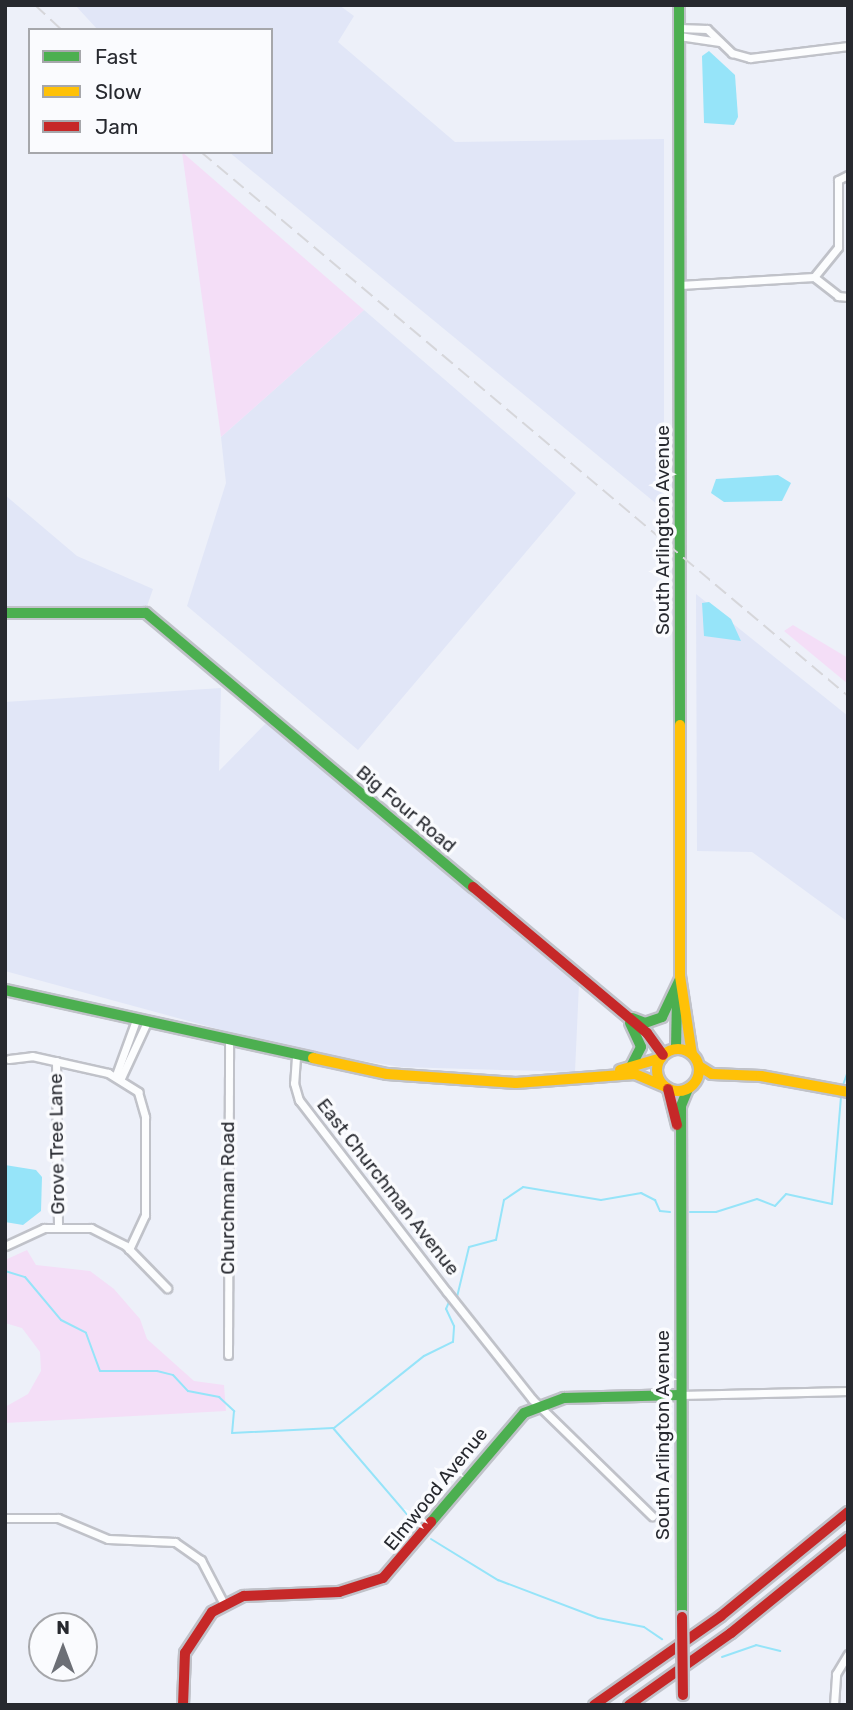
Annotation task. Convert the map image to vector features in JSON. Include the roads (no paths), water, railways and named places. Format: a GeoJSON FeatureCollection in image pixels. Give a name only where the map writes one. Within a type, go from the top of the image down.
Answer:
{"type":"FeatureCollection","features":[{"type":"Feature","properties":{"kind":"main road","name":"South Arlington Avenue"},"geometry":{"type":"LineString","coordinates":[[679,5],[680,976],[692,1054]]}},
{"type":"Feature","properties":{"kind":"main road","name":"Big Four Road"},"geometry":{"type":"LineString","coordinates":[[5,613],[143,612],[625,1015],[647,1033],[675,1049]]}},
{"type":"Feature","properties":{"kind":"main road"},"geometry":{"type":"LineString","coordinates":[[675,1049],[677,989],[680,976]]}},
{"type":"Feature","properties":{"kind":"main road"},"geometry":{"type":"LineString","coordinates":[[625,1015],[645,1023],[658,1020],[677,989]]}},
{"type":"Feature","properties":{"kind":"main road"},"geometry":{"type":"LineString","coordinates":[[5,990],[296,1057],[437,1079],[562,1081],[635,1074],[666,1087],[778,1080]]}},
{"type":"Feature","properties":{"kind":"main road"},"geometry":{"type":"LineString","coordinates":[[625,1015],[641,1047],[631,1067]]}},
{"type":"Feature","properties":{"kind":"main road","name":"Big Four Road"},"geometry":{"type":"LineString","coordinates":[[647,1033],[662,1057]]}},
{"type":"Feature","properties":{"kind":"main road"},"geometry":{"type":"LineString","coordinates":[[562,1081],[631,1067],[662,1057],[675,1049],[692,1054],[699,1066],[712,1074],[778,1080],[848,1092]]}},
{"type":"Feature","properties":{"kind":"main road"},"geometry":{"type":"LineString","coordinates":[[662,1057],[658,1075],[666,1087]]}},
{"type":"Feature","properties":{"kind":"main road"},"geometry":{"type":"LineString","coordinates":[[691,1087],[699,1066]]}},
{"type":"Feature","properties":{"kind":"main road","name":"South Arlington Avenue"},"geometry":{"type":"LineString","coordinates":[[666,1087],[682,1166]]}},
{"type":"Feature","properties":{"kind":"main road","name":"South Arlington Avenue"},"geometry":{"type":"LineString","coordinates":[[683,1700],[681,1106],[691,1087]]}},
{"type":"Feature","properties":{"kind":"main road"},"geometry":{"type":"LineString","coordinates":[[538,1405],[564,1398],[680,1395]]}},
{"type":"Feature","properties":{"kind":"main road","name":"Elmwood Avenue"},"geometry":{"type":"LineString","coordinates":[[183,1705],[190,1641],[224,1604],[259,1593],[355,1590],[383,1578],[511,1424],[538,1405]]}},
{"type":"Feature","properties":{"kind":"main road"},"geometry":{"type":"LineString","coordinates":[[594,1705],[721,1616],[848,1512]]}},
{"type":"Feature","properties":{"kind":"main road"},"geometry":{"type":"LineString","coordinates":[[629,1705],[731,1633],[848,1538]]}},
{"type":"Feature","properties":{"kind":"street"},"geometry":{"type":"LineString","coordinates":[[679,32],[704,36],[750,58],[848,46]]}},
{"type":"Feature","properties":{"kind":"street"},"geometry":{"type":"LineString","coordinates":[[814,277],[838,247],[838,180],[848,175]]}},
{"type":"Feature","properties":{"kind":"street"},"geometry":{"type":"LineString","coordinates":[[680,285],[814,277],[838,296],[848,297]]}},
{"type":"Feature","properties":{"kind":"street"},"geometry":{"type":"LineString","coordinates":[[118,1077],[142,1021]]}},
{"type":"Feature","properties":{"kind":"street","name":"Churchman Road"},"geometry":{"type":"LineString","coordinates":[[228,1355],[229,1041]]}},
{"type":"Feature","properties":{"kind":"street","name":"East Churchman Avenue"},"geometry":{"type":"LineString","coordinates":[[296,1057],[294,1083],[299,1100],[538,1405],[652,1516]]}},
{"type":"Feature","properties":{"kind":"street"},"geometry":{"type":"LineString","coordinates":[[9,1059],[56,1061],[118,1077],[143,1103],[144,1223],[130,1249]]}},
{"type":"Feature","properties":{"kind":"street","name":"Grove Tree Lane"},"geometry":{"type":"LineString","coordinates":[[56,1061],[58,1226]]}},
{"type":"Feature","properties":{"kind":"street"},"geometry":{"type":"LineString","coordinates":[[5,1246],[58,1226],[91,1228],[130,1249],[167,1288]]}},
{"type":"Feature","properties":{"kind":"street"},"geometry":{"type":"LineString","coordinates":[[680,1395],[848,1391]]}},
{"type":"Feature","properties":{"kind":"street"},"geometry":{"type":"LineString","coordinates":[[5,1518],[58,1518],[108,1539],[178,1543],[201,1560],[224,1604]]}},
{"type":"Feature","properties":{"kind":"street"},"geometry":{"type":"LineString","coordinates":[[834,1705],[835,1674],[848,1654]]}},
{"type":"Feature","properties":{"kind":"water"},"geometry":{"type":"Polygon","coordinates":[[[709,51],[735,75],[738,117],[734,125],[704,123],[702,56],[709,51]]]}},
{"type":"Feature","properties":{"kind":"water"},"geometry":{"type":"Polygon","coordinates":[[[778,475],[791,483],[782,501],[724,502],[711,493],[716,479],[778,475]]]}},
{"type":"Feature","properties":{"kind":"water"},"geometry":{"type":"Polygon","coordinates":[[[709,602],[731,619],[741,641],[704,636],[702,603],[709,602]]]}},
{"type":"Feature","properties":{"kind":"water"},"geometry":{"type":"Polygon","coordinates":[[[5,1165],[36,1170],[42,1177],[41,1211],[23,1225],[5,1222],[5,1165]]]}},
{"type":"Feature","properties":{"kind":"waterway"},"geometry":{"type":"LineString","coordinates":[[843,1085],[848,1071]]}},
{"type":"Feature","properties":{"kind":"waterway"},"geometry":{"type":"LineString","coordinates":[[690,1212],[716,1212],[757,1199],[775,1206],[786,1194],[832,1204],[841,1097]]}},
{"type":"Feature","properties":{"kind":"waterway"},"geometry":{"type":"LineString","coordinates":[[457,1297],[469,1247],[496,1240],[504,1200],[523,1187],[601,1200],[641,1193],[655,1200],[660,1211],[670,1212]]}},
{"type":"Feature","properties":{"kind":"waterway"},"geometry":{"type":"LineString","coordinates":[[5,1271],[25,1277],[61,1320],[86,1333],[100,1371],[157,1371],[173,1375],[188,1391],[219,1397],[234,1411],[232,1433],[333,1428],[418,1527]]}},
{"type":"Feature","properties":{"kind":"waterway"},"geometry":{"type":"LineString","coordinates":[[334,1428],[424,1356],[453,1342],[454,1326],[446,1309],[449,1302]]}},
{"type":"Feature","properties":{"kind":"waterway"},"geometry":{"type":"LineString","coordinates":[[431,1539],[498,1580],[598,1618],[644,1627],[662,1639]]}},
{"type":"Feature","properties":{"kind":"waterway"},"geometry":{"type":"LineString","coordinates":[[722,1657],[756,1645],[780,1651]]}},
{"type":"Feature","properties":{"kind":"railway"},"geometry":{"type":"LineString","coordinates":[[35,5],[60,28]]}},
{"type":"Feature","properties":{"kind":"railway"},"geometry":{"type":"LineString","coordinates":[[203,154],[848,696]]}}]}
